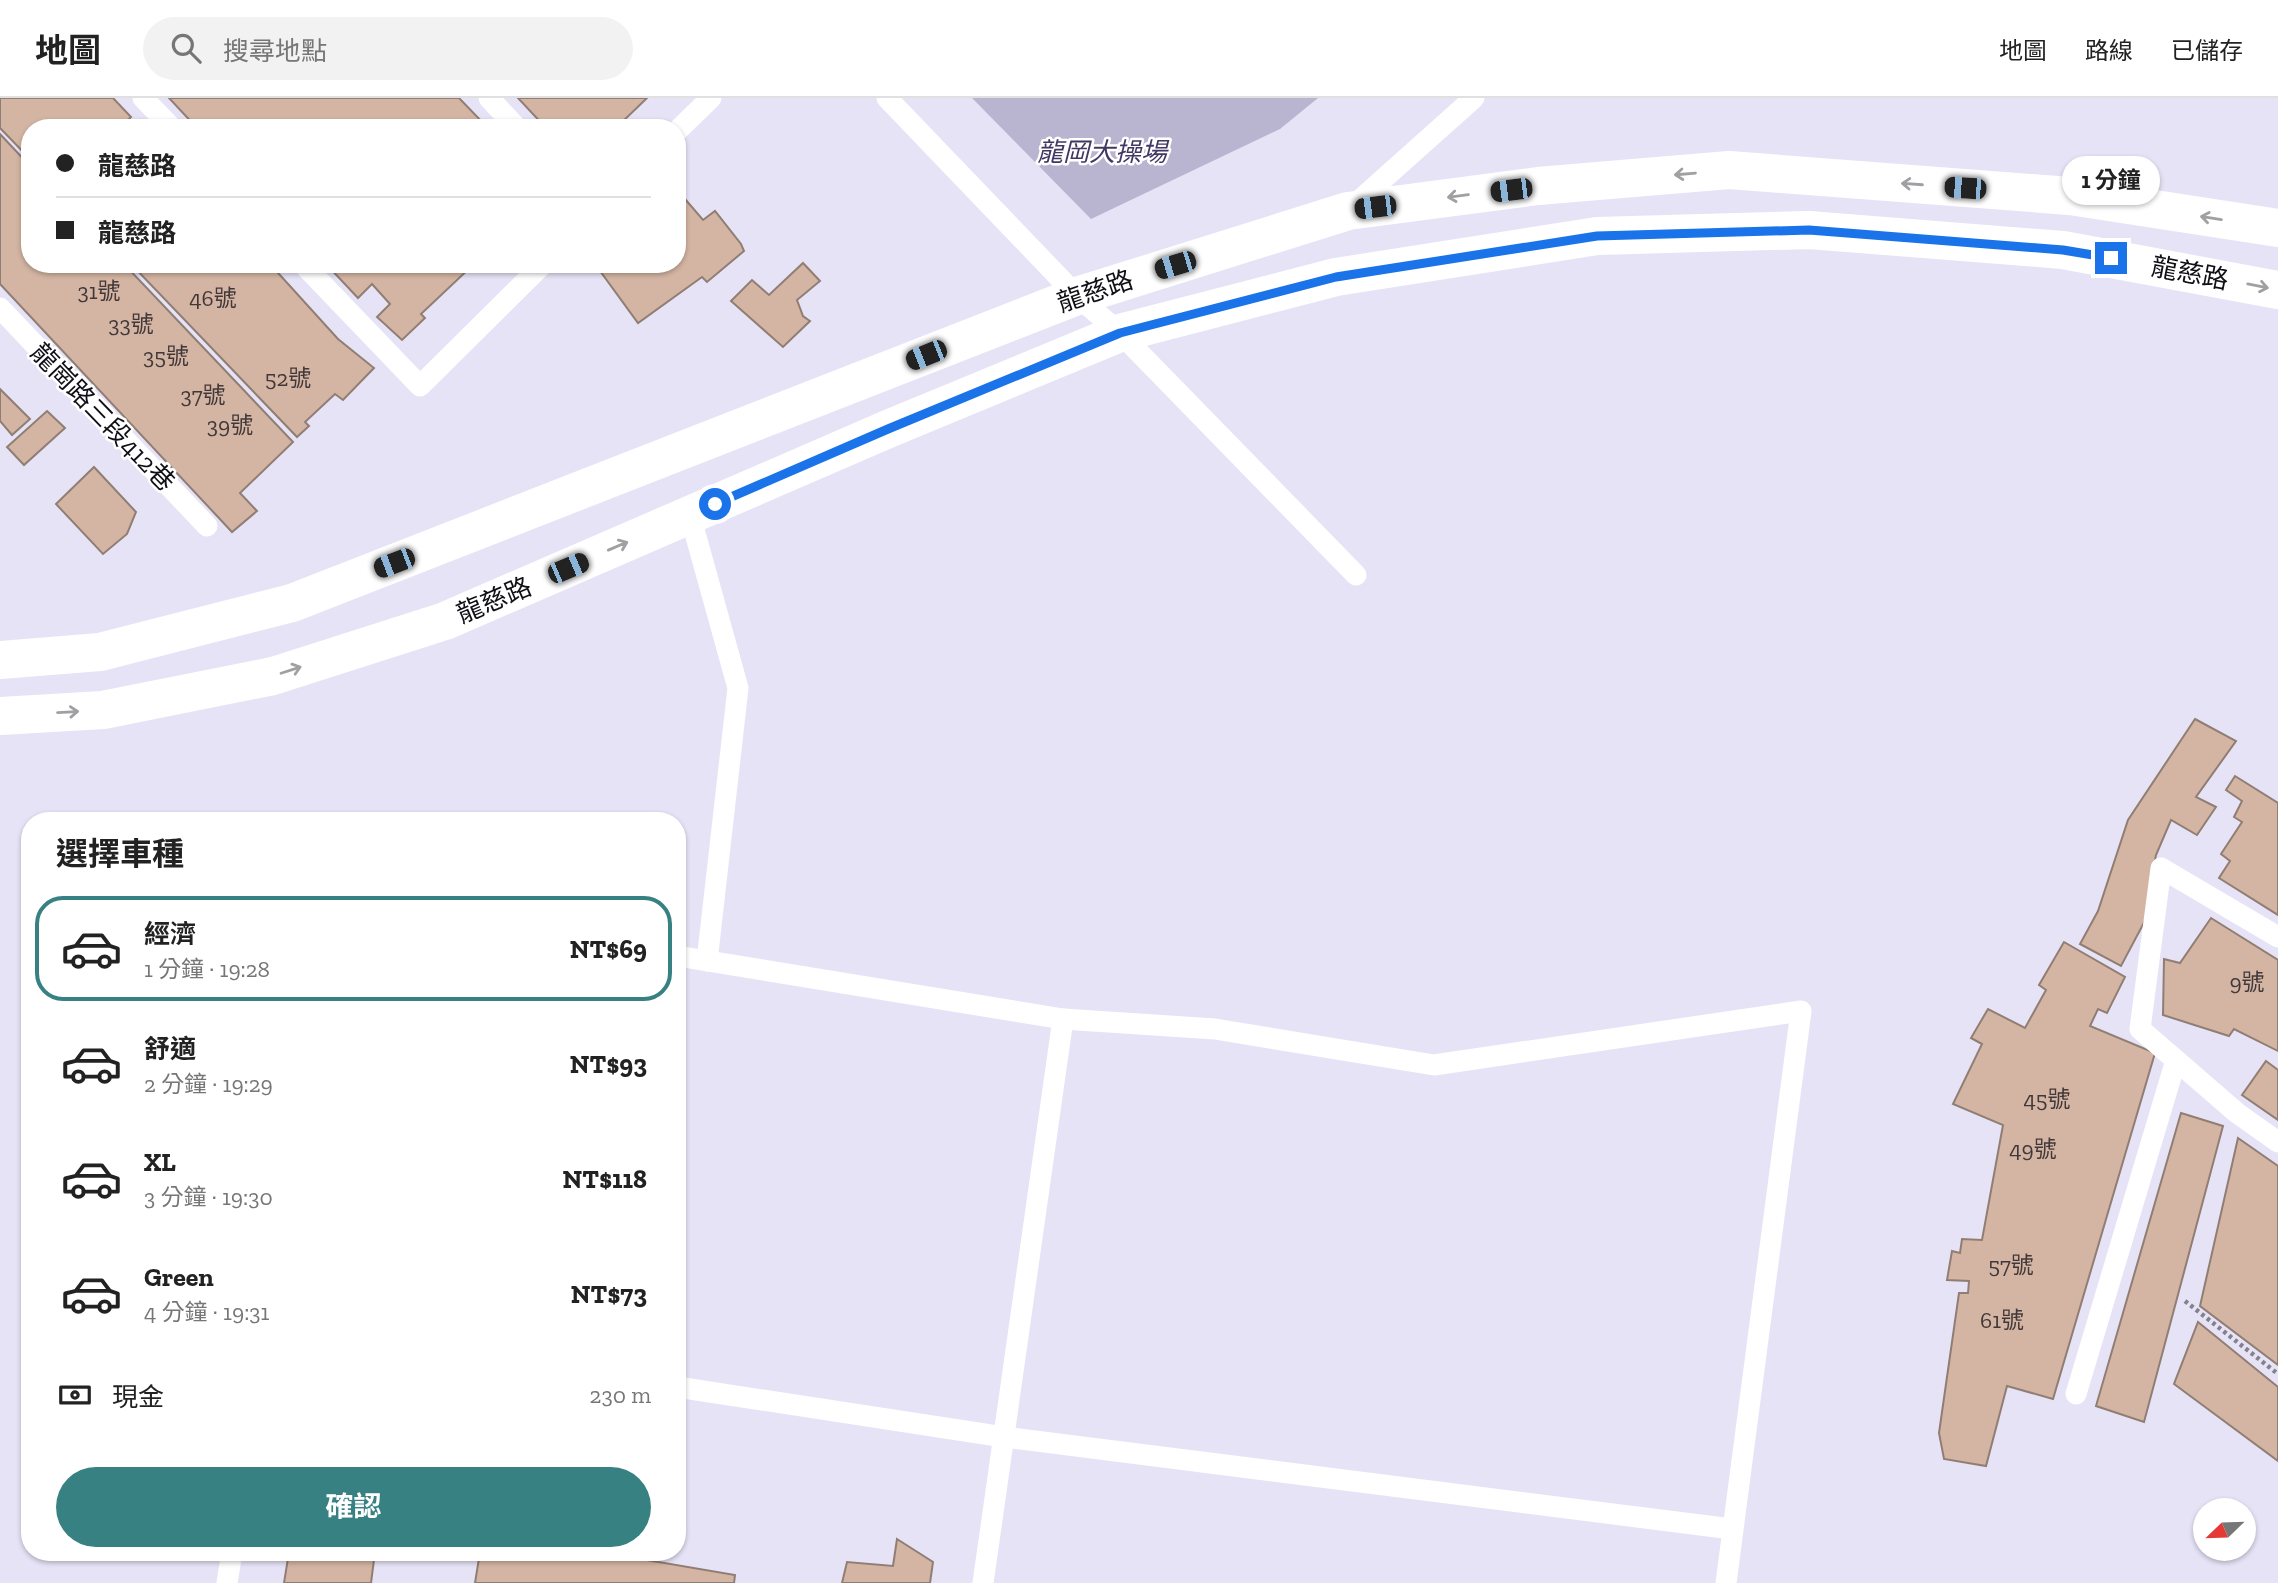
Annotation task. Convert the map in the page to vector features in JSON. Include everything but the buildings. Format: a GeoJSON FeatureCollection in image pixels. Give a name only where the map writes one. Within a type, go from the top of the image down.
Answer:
{"type":"FeatureCollection","features":[{"type":"Feature","properties":{"kind":"street","name":"龍慈路"},"geometry":{"type":"LineString","coordinates":[[0,660],[100,652],[292,603],[1077,296],[1348,211],[1538,186],[1728,170],[2070,196],[2278,228]]}},
{"type":"Feature","properties":{"kind":"street"},"geometry":{"type":"LineString","coordinates":[[2063,250],[2070,196]]}},
{"type":"Feature","properties":{"kind":"street","name":"龍慈路"},"geometry":{"type":"LineString","coordinates":[[0,716],[103,710],[273,676],[445,621],[888,429],[1120,333],[1336,277],[1597,236],[1809,230],[2063,250],[2278,290]]}},
{"type":"Feature","properties":{"kind":"lane"},"geometry":{"type":"LineString","coordinates":[[143,98],[163,119]]}},
{"type":"Feature","properties":{"kind":"lane"},"geometry":{"type":"LineString","coordinates":[[489,98],[509,119]]}},
{"type":"Feature","properties":{"kind":"lane"},"geometry":{"type":"LineString","coordinates":[[686,122],[710,98]]}},
{"type":"Feature","properties":{"kind":"lane"},"geometry":{"type":"LineString","coordinates":[[887,98],[1077,296],[1120,333],[1356,575]]}},
{"type":"Feature","properties":{"kind":"lane"},"geometry":{"type":"LineString","coordinates":[[1348,211],[1474,98]]}},
{"type":"Feature","properties":{"kind":"lane"},"geometry":{"type":"LineString","coordinates":[[312,273],[420,386],[535,273]]}},
{"type":"Feature","properties":{"kind":"lane","name":"龍崗路三段412巷"},"geometry":{"type":"LineString","coordinates":[[0,309],[207,526]]}},
{"type":"Feature","properties":{"kind":"lane"},"geometry":{"type":"LineString","coordinates":[[690,515],[738,688],[707,961]]}},
{"type":"Feature","properties":{"kind":"lane"},"geometry":{"type":"LineString","coordinates":[[2278,937],[2161,868],[2140,1029],[2237,1114],[2278,1142]]}},
{"type":"Feature","properties":{"kind":"lane"},"geometry":{"type":"LineString","coordinates":[[686,958],[1063,1019],[1215,1029],[1434,1065],[1801,1012],[1726,1583]]}},
{"type":"Feature","properties":{"kind":"lane"},"geometry":{"type":"LineString","coordinates":[[983,1583],[1063,1019]]}},
{"type":"Feature","properties":{"kind":"lane"},"geometry":{"type":"LineString","coordinates":[[2076,1394],[2176,1060]]}},
{"type":"Feature","properties":{"kind":"lane"},"geometry":{"type":"LineString","coordinates":[[686,1388],[1004,1437],[1732,1529]]}},
{"type":"Feature","properties":{"kind":"lane"},"geometry":{"type":"LineString","coordinates":[[227,1583],[231,1561]]}},
{"type":"Feature","properties":{"kind":"path"},"geometry":{"type":"LineString","coordinates":[[2185,1301],[2278,1374]]}},
{"type":"Feature","properties":{"kind":"green space","name":"龍岡大操場"},"geometry":{"type":"Polygon","coordinates":[[[972,98],[1318,98],[1280,129],[1091,219],[972,98]]]}},
{"type":"Feature","properties":{"kind":"route"},"geometry":{"type":"LineString","coordinates":[[715,504],[1120,333],[1336,277],[1597,236],[1809,230],[2063,250],[2111,258]]}}]}
